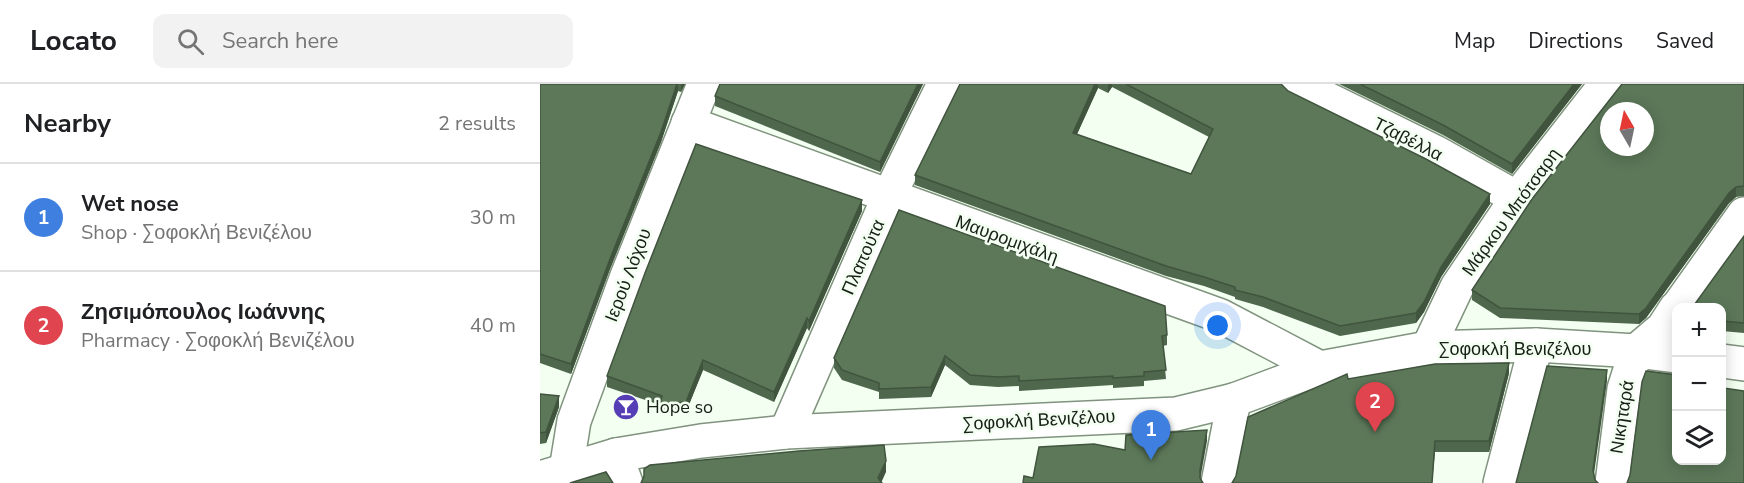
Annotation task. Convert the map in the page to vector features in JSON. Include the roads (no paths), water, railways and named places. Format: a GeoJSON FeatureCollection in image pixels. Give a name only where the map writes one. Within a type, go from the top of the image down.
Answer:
{"type":"FeatureCollection","features":[{"type":"Feature","properties":{"kind":"street","name":"Ιερού Λόχου"},"geometry":{"type":"LineString","coordinates":[[553,474],[627,276],[704,84]]}},
{"type":"Feature","properties":{"kind":"street","name":"Πλαπούτα"},"geometry":{"type":"LineString","coordinates":[[786,432],[889,196],[944,84]]}},
{"type":"Feature","properties":{"kind":"street","name":"Μάρκου Μπότσαρη"},"geometry":{"type":"LineString","coordinates":[[1428,348],[1457,287],[1517,198],[1606,84]]}},
{"type":"Feature","properties":{"kind":"street","name":"Τζαβέλλα"},"geometry":{"type":"LineString","coordinates":[[1312,87],[1517,198]]}},
{"type":"Feature","properties":{"kind":"street","name":"Μαυρομιχάλη"},"geometry":{"type":"LineString","coordinates":[[688,123],[1221,316],[1320,368]]}},
{"type":"Feature","properties":{"kind":"street"},"geometry":{"type":"LineString","coordinates":[[1681,303],[1744,214]]}},
{"type":"Feature","properties":{"kind":"street"},"geometry":{"type":"LineString","coordinates":[[1636,351],[1663,328],[1672,315]]}},
{"type":"Feature","properties":{"kind":"street","name":"Σοφοκλή Βενιζέλου"},"geometry":{"type":"LineString","coordinates":[[553,474],[621,469],[701,441],[786,432],[1176,414],[1234,400],[1320,368],[1428,348],[1536,345],[1672,355]]}},
{"type":"Feature","properties":{"kind":"street"},"geometry":{"type":"LineString","coordinates":[[1500,483],[1536,345]]}},
{"type":"Feature","properties":{"kind":"street","name":"Νικηταρά"},"geometry":{"type":"LineString","coordinates":[[1612,483],[1624,389],[1636,351]]}},
{"type":"Feature","properties":{"kind":"street"},"geometry":{"type":"LineString","coordinates":[[1726,362],[1744,364]]}},
{"type":"Feature","properties":{"kind":"street"},"geometry":{"type":"LineString","coordinates":[[1218,483],[1234,400]]}},
{"type":"Feature","properties":{"kind":"place","name":"Hope so"},"geometry":{"type":"Point","coordinates":[626,407]}},
{"type":"Feature","properties":{"kind":"place","name":"Ζησιμόπουλος Ιωάννης"},"geometry":{"type":"Point","coordinates":[1375,432]}},
{"type":"Feature","properties":{"kind":"place","name":"Wet nose"},"geometry":{"type":"Point","coordinates":[1151,460]}}]}
